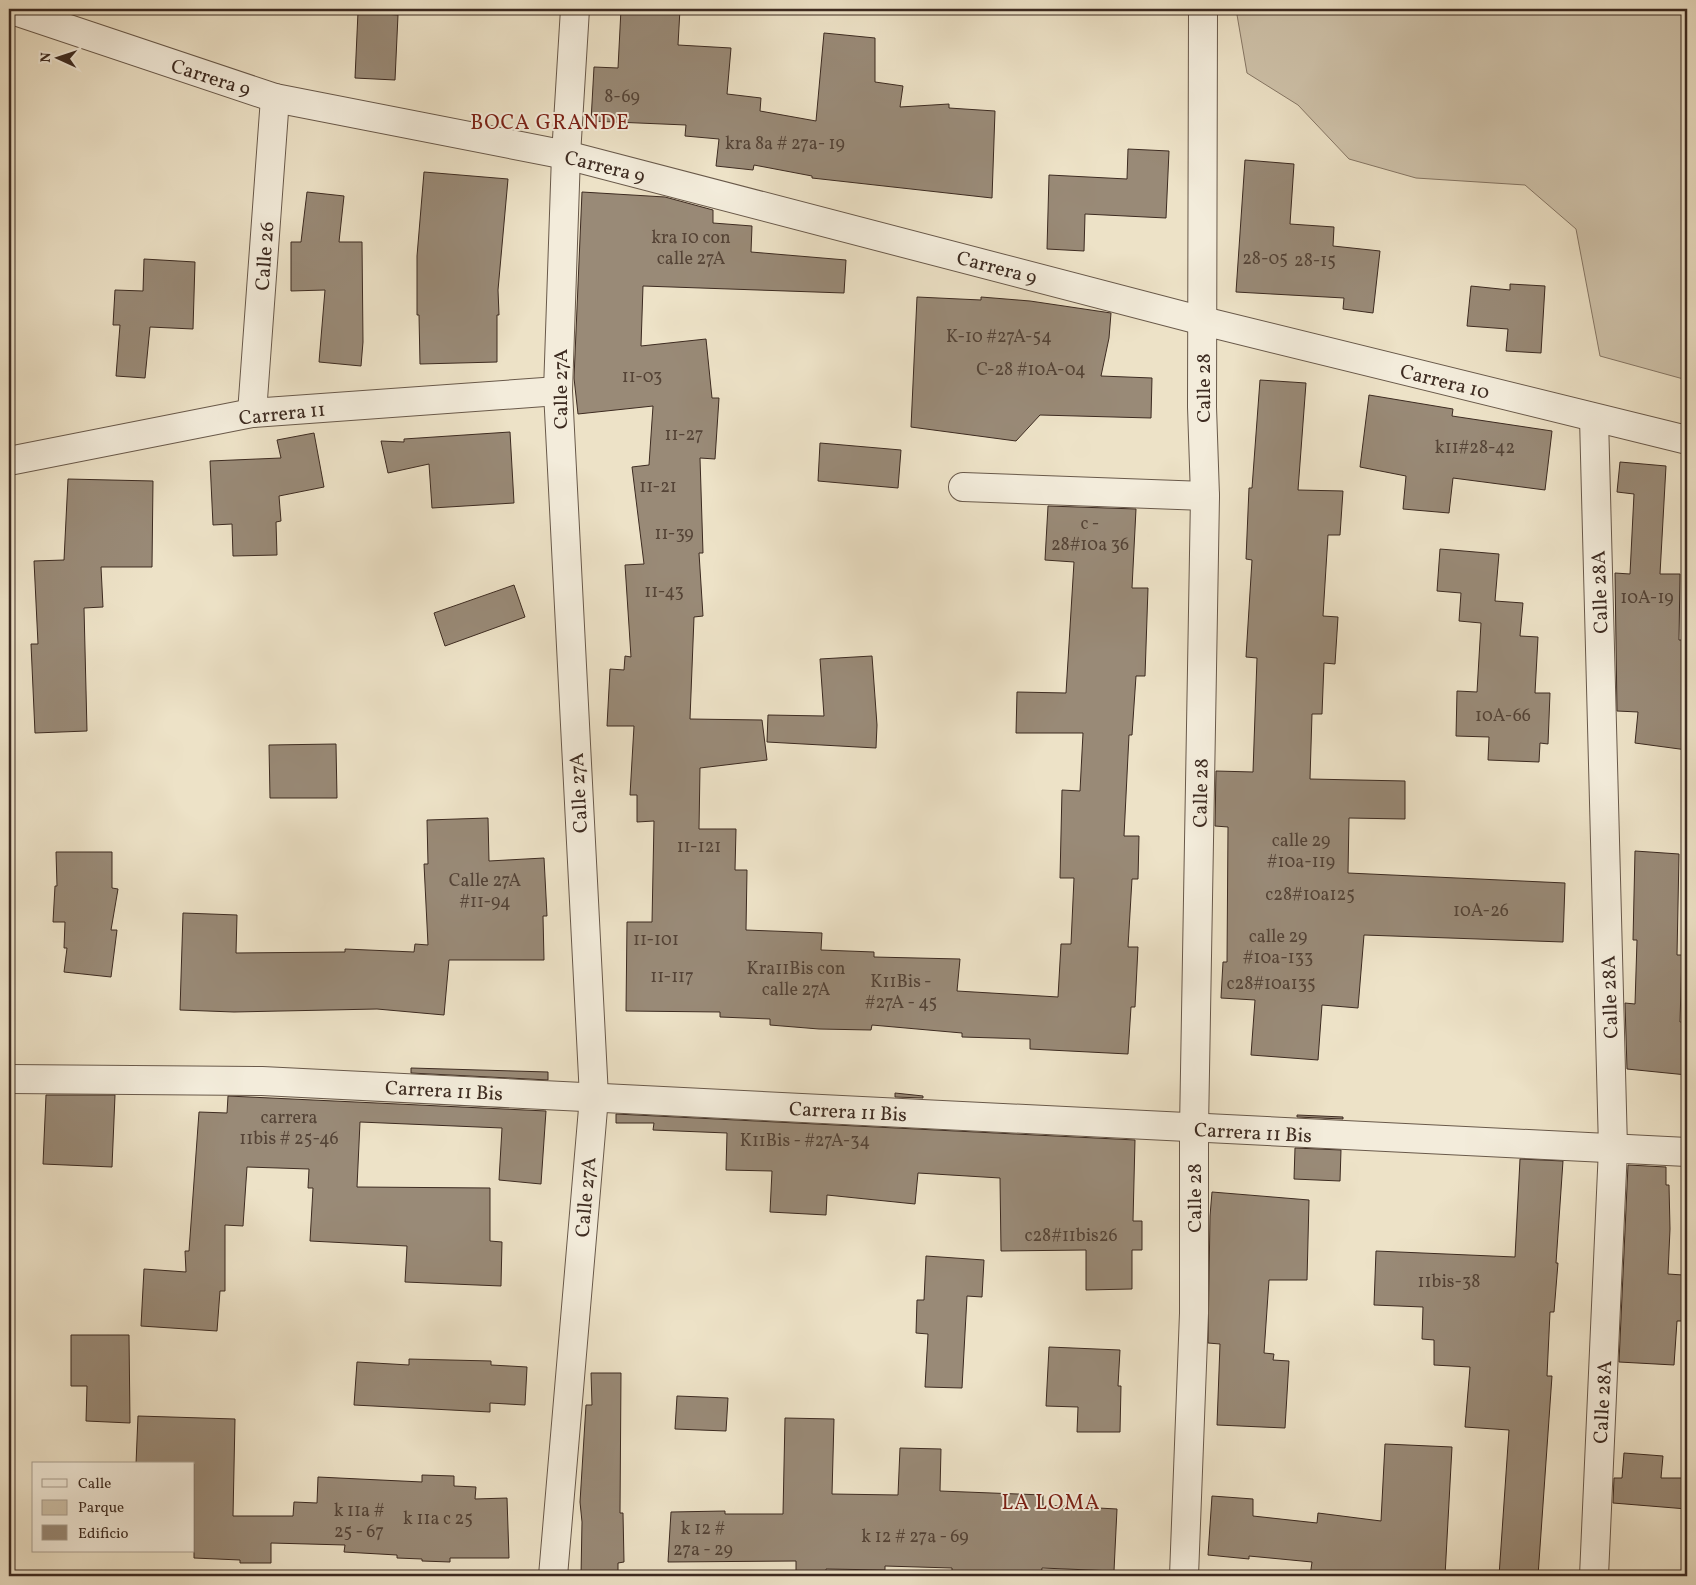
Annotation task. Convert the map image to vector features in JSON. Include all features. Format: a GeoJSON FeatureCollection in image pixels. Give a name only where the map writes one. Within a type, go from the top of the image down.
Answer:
{"type":"FeatureCollection","features":[{"type":"Feature","properties":{"kind":"street","name":"Carrera 9"},"geometry":{"type":"LineString","coordinates":[[9,9],[275,98],[566,155],[1203,321]]}},
{"type":"Feature","properties":{"kind":"street","name":"Calle 27A"},"geometry":{"type":"LineString","coordinates":[[553,1576],[594,1097],[558,391],[566,155],[575,9]]}},
{"type":"Feature","properties":{"kind":"street","name":"Calle 28"},"geometry":{"type":"LineString","coordinates":[[1184,1576],[1194,1313],[1194,1129],[1205,496],[1202,407],[1203,9]]}},
{"type":"Feature","properties":{"kind":"street","name":"Calle 26"},"geometry":{"type":"LineString","coordinates":[[252,413],[275,98]]}},
{"type":"Feature","properties":{"kind":"street","name":"Carrera 10"},"geometry":{"type":"LineString","coordinates":[[1203,321],[1687,440]]}},
{"type":"Feature","properties":{"kind":"street","name":"Carrera 11"},"geometry":{"type":"LineString","coordinates":[[9,461],[252,413],[558,391]]}},
{"type":"Feature","properties":{"kind":"street","name":"Calle 28A"},"geometry":{"type":"LineString","coordinates":[[1594,418],[1613,1148],[1594,1576]]}},
{"type":"Feature","properties":{"kind":"street"},"geometry":{"type":"LineString","coordinates":[[963,486],[1205,496]]}},
{"type":"Feature","properties":{"kind":"street","name":"Carrera 11 Bis"},"geometry":{"type":"LineString","coordinates":[[9,1079],[262,1082],[1687,1152]]}},
{"type":"Feature","properties":{"kind":"green space"},"geometry":{"type":"Polygon","coordinates":[[[1236,9],[1687,9],[1687,380],[1600,356],[1576,229],[1525,185],[1416,178],[1349,159],[1298,105],[1247,73],[1236,9]]]}},
{"type":"Feature","properties":{"kind":"building"},"geometry":{"type":"Polygon","coordinates":[[[621,9],[680,9],[678,45],[731,48],[727,94],[761,98],[760,111],[816,121],[824,33],[875,38],[875,82],[903,86],[900,107],[949,104],[949,108],[995,111],[992,198],[812,178],[812,176],[754,165],[753,170],[716,166],[719,139],[685,136],[686,125],[591,121],[594,67],[618,68],[621,9]]]}},
{"type":"Feature","properties":{"kind":"building"},"geometry":{"type":"Polygon","coordinates":[[[358,12],[398,15],[395,80],[355,78],[358,12]]]}},
{"type":"Feature","properties":{"kind":"building"},"geometry":{"type":"Polygon","coordinates":[[[1128,149],[1169,151],[1166,218],[1085,214],[1084,251],[1047,249],[1049,175],[1127,179],[1128,149]]]}},
{"type":"Feature","properties":{"kind":"building"},"geometry":{"type":"Polygon","coordinates":[[[1245,160],[1294,164],[1290,224],[1334,227],[1333,246],[1380,251],[1373,313],[1343,309],[1344,298],[1236,292],[1245,160]]]}},
{"type":"Feature","properties":{"kind":"building"},"geometry":{"type":"Polygon","coordinates":[[[424,172],[508,179],[498,290],[497,362],[420,364],[419,315],[417,315],[417,256],[424,172]]]}},
{"type":"Feature","properties":{"kind":"building"},"geometry":{"type":"Polygon","coordinates":[[[307,192],[344,196],[339,242],[362,242],[363,342],[361,366],[319,362],[325,290],[291,291],[291,242],[301,242],[307,192]]]}},
{"type":"Feature","properties":{"kind":"building"},"geometry":{"type":"Polygon","coordinates":[[[582,192],[665,197],[713,210],[713,223],[752,226],[751,252],[846,260],[844,293],[643,286],[641,346],[706,339],[712,398],[719,398],[715,459],[700,458],[703,553],[699,553],[703,616],[694,617],[690,719],[762,720],[767,760],[700,768],[699,829],[736,829],[735,870],[747,870],[746,930],[822,933],[821,950],[874,952],[874,957],[960,959],[957,991],[1058,997],[1061,944],[1071,944],[1074,878],[1060,878],[1062,790],[1080,791],[1083,733],[1016,733],[1017,692],[1066,693],[1074,562],[1045,560],[1048,506],[1136,509],[1132,588],[1148,588],[1145,676],[1136,676],[1132,735],[1129,735],[1124,836],[1139,836],[1138,879],[1132,879],[1128,947],[1138,947],[1135,1007],[1131,1007],[1128,1054],[1030,1049],[1030,1039],[962,1037],[962,1033],[872,1025],[871,1030],[819,1029],[770,1025],[770,1019],[720,1017],[720,1012],[626,1011],[627,922],[652,922],[654,821],[637,822],[637,795],[630,795],[634,726],[607,726],[610,669],[624,670],[625,656],[631,657],[625,565],[644,564],[632,467],[649,465],[653,406],[578,414],[574,378],[582,192]]]}},
{"type":"Feature","properties":{"kind":"building"},"geometry":{"type":"Polygon","coordinates":[[[144,259],[195,262],[193,329],[150,327],[145,378],[116,376],[120,325],[113,325],[115,290],[143,291],[144,259]]]}},
{"type":"Feature","properties":{"kind":"building"},"geometry":{"type":"Polygon","coordinates":[[[1510,284],[1545,286],[1541,353],[1506,351],[1508,329],[1467,326],[1471,286],[1510,290],[1510,284]]]}},
{"type":"Feature","properties":{"kind":"building"},"geometry":{"type":"Polygon","coordinates":[[[917,297],[981,300],[981,297],[1030,301],[1111,313],[1109,338],[1101,376],[1152,378],[1151,418],[1040,415],[1016,441],[911,427],[917,297]]]}},
{"type":"Feature","properties":{"kind":"building"},"geometry":{"type":"Polygon","coordinates":[[[1260,380],[1306,383],[1298,490],[1343,491],[1340,535],[1328,535],[1323,616],[1338,617],[1335,664],[1324,663],[1322,714],[1312,714],[1310,779],[1405,781],[1405,819],[1349,818],[1348,873],[1565,883],[1563,942],[1364,935],[1358,1008],[1322,1005],[1318,1060],[1251,1055],[1255,1000],[1221,998],[1223,962],[1227,962],[1228,827],[1215,826],[1216,771],[1253,772],[1257,658],[1246,657],[1252,560],[1246,559],[1249,488],[1252,488],[1260,380]]]}},
{"type":"Feature","properties":{"kind":"building"},"geometry":{"type":"Polygon","coordinates":[[[1369,395],[1453,409],[1452,416],[1552,431],[1545,490],[1453,478],[1449,513],[1403,509],[1406,476],[1360,467],[1369,395]]]}},
{"type":"Feature","properties":{"kind":"building"},"geometry":{"type":"Polygon","coordinates":[[[510,432],[514,503],[432,508],[429,464],[388,473],[381,441],[404,442],[404,439],[510,432]]]}},
{"type":"Feature","properties":{"kind":"building"},"geometry":{"type":"Polygon","coordinates":[[[314,433],[324,487],[279,496],[281,521],[276,522],[277,555],[233,556],[232,524],[213,525],[210,461],[281,458],[277,440],[314,433]]]}},
{"type":"Feature","properties":{"kind":"building"},"geometry":{"type":"Polygon","coordinates":[[[820,443],[901,450],[898,488],[818,481],[820,443]]]}},
{"type":"Feature","properties":{"kind":"building"},"geometry":{"type":"Polygon","coordinates":[[[1620,462],[1666,466],[1660,574],[1680,574],[1679,640],[1687,640],[1687,750],[1635,743],[1638,712],[1617,711],[1615,573],[1630,574],[1634,494],[1617,492],[1620,462]]]}},
{"type":"Feature","properties":{"kind":"building"},"geometry":{"type":"Polygon","coordinates":[[[68,479],[153,481],[152,567],[101,567],[103,607],[84,608],[87,731],[35,733],[31,644],[38,644],[34,561],[64,560],[68,479]]]}},
{"type":"Feature","properties":{"kind":"building"},"geometry":{"type":"Polygon","coordinates":[[[1440,549],[1499,554],[1495,601],[1523,603],[1520,636],[1538,637],[1535,693],[1550,693],[1548,744],[1540,743],[1539,762],[1488,760],[1489,737],[1456,736],[1457,691],[1477,692],[1481,623],[1459,621],[1461,593],[1437,591],[1440,549]]]}},
{"type":"Feature","properties":{"kind":"building"},"geometry":{"type":"Polygon","coordinates":[[[514,585],[525,617],[445,646],[434,613],[514,585]]]}},
{"type":"Feature","properties":{"kind":"building"},"geometry":{"type":"Polygon","coordinates":[[[872,656],[877,725],[876,748],[767,742],[768,715],[824,716],[820,659],[872,656]]]}},
{"type":"Feature","properties":{"kind":"building"},"geometry":{"type":"Polygon","coordinates":[[[336,744],[337,798],[270,798],[269,745],[336,744]]]}},
{"type":"Feature","properties":{"kind":"building"},"geometry":{"type":"Polygon","coordinates":[[[488,818],[489,861],[544,858],[547,916],[543,916],[544,960],[449,960],[444,1015],[377,1009],[234,1012],[180,1010],[183,913],[237,915],[236,953],[345,952],[345,949],[414,952],[415,944],[428,945],[424,864],[428,864],[427,820],[488,818]]]}},
{"type":"Feature","properties":{"kind":"building"},"geometry":{"type":"Polygon","coordinates":[[[1635,851],[1679,854],[1677,955],[1682,955],[1680,1022],[1687,1022],[1687,1075],[1627,1069],[1625,1003],[1635,1004],[1637,940],[1633,940],[1635,851]]]}},
{"type":"Feature","properties":{"kind":"building"},"geometry":{"type":"Polygon","coordinates":[[[56,852],[112,852],[112,888],[118,889],[111,930],[117,930],[111,977],[64,972],[67,948],[64,948],[65,922],[53,922],[55,886],[57,886],[56,852]]]}},
{"type":"Feature","properties":{"kind":"building"},"geometry":{"type":"Polygon","coordinates":[[[411,1068],[548,1072],[548,1080],[411,1073],[411,1068]]]}},
{"type":"Feature","properties":{"kind":"building"},"geometry":{"type":"Polygon","coordinates":[[[895,1093],[923,1096],[923,1098],[895,1097],[895,1093]]]}},
{"type":"Feature","properties":{"kind":"building"},"geometry":{"type":"Polygon","coordinates":[[[46,1095],[115,1095],[112,1167],[43,1164],[46,1095]]]}},
{"type":"Feature","properties":{"kind":"building"},"geometry":{"type":"Polygon","coordinates":[[[228,1096],[546,1111],[541,1184],[499,1180],[502,1128],[360,1122],[357,1187],[490,1188],[490,1241],[502,1242],[501,1286],[405,1282],[407,1246],[310,1241],[313,1188],[308,1188],[309,1169],[247,1167],[243,1226],[225,1225],[225,1291],[220,1291],[217,1331],[141,1326],[144,1269],[186,1272],[185,1251],[189,1251],[199,1112],[227,1113],[228,1096]]]}},
{"type":"Feature","properties":{"kind":"building"},"geometry":{"type":"Polygon","coordinates":[[[616,1114],[1135,1140],[1133,1221],[1142,1221],[1142,1250],[1132,1250],[1132,1289],[1086,1290],[1086,1250],[1001,1251],[1000,1178],[918,1173],[915,1204],[827,1195],[826,1215],[770,1212],[772,1171],[726,1170],[727,1133],[653,1130],[654,1123],[616,1123],[616,1114]]]}},
{"type":"Feature","properties":{"kind":"building"},"geometry":{"type":"Polygon","coordinates":[[[1297,1115],[1343,1117],[1343,1119],[1297,1117],[1297,1115]]]}},
{"type":"Feature","properties":{"kind":"building"},"geometry":{"type":"Polygon","coordinates":[[[1295,1148],[1341,1150],[1340,1181],[1294,1179],[1295,1148]]]}},
{"type":"Feature","properties":{"kind":"building"},"geometry":{"type":"Polygon","coordinates":[[[1520,1159],[1563,1161],[1556,1263],[1558,1263],[1554,1312],[1550,1312],[1547,1376],[1552,1376],[1538,1576],[1499,1576],[1509,1430],[1465,1427],[1470,1367],[1434,1365],[1434,1340],[1422,1339],[1423,1307],[1374,1305],[1376,1251],[1515,1257],[1520,1159]]]}},
{"type":"Feature","properties":{"kind":"building"},"geometry":{"type":"Polygon","coordinates":[[[1628,1165],[1666,1167],[1666,1185],[1669,1185],[1670,1229],[1668,1274],[1683,1275],[1682,1321],[1677,1321],[1674,1365],[1619,1362],[1628,1165]]]}},
{"type":"Feature","properties":{"kind":"building"},"geometry":{"type":"Polygon","coordinates":[[[1212,1192],[1309,1200],[1307,1280],[1269,1280],[1264,1353],[1274,1354],[1273,1360],[1289,1361],[1285,1428],[1217,1425],[1220,1344],[1208,1343],[1212,1192]]]}},
{"type":"Feature","properties":{"kind":"building"},"geometry":{"type":"Polygon","coordinates":[[[926,1256],[984,1260],[982,1297],[967,1296],[962,1388],[925,1387],[928,1334],[916,1333],[917,1300],[924,1300],[926,1256]]]}},
{"type":"Feature","properties":{"kind":"building"},"geometry":{"type":"Polygon","coordinates":[[[71,1335],[129,1335],[130,1423],[86,1421],[87,1386],[71,1386],[71,1335]]]}},
{"type":"Feature","properties":{"kind":"building"},"geometry":{"type":"Polygon","coordinates":[[[1049,1347],[1120,1350],[1118,1386],[1121,1386],[1120,1432],[1077,1432],[1078,1407],[1046,1406],[1049,1347]]]}},
{"type":"Feature","properties":{"kind":"building"},"geometry":{"type":"Polygon","coordinates":[[[409,1359],[491,1361],[491,1365],[527,1367],[525,1405],[490,1403],[490,1412],[354,1405],[357,1362],[409,1365],[409,1359]]]}},
{"type":"Feature","properties":{"kind":"building"},"geometry":{"type":"Polygon","coordinates":[[[591,1373],[621,1373],[620,1513],[623,1513],[624,1562],[618,1563],[618,1576],[581,1576],[582,1522],[580,1502],[586,1405],[592,1405],[591,1373]]]}},
{"type":"Feature","properties":{"kind":"building"},"geometry":{"type":"Polygon","coordinates":[[[677,1396],[728,1398],[726,1431],[675,1429],[677,1396]]]}},
{"type":"Feature","properties":{"kind":"building"},"geometry":{"type":"Polygon","coordinates":[[[138,1416],[235,1419],[233,1516],[293,1516],[294,1502],[317,1503],[318,1477],[422,1482],[422,1475],[454,1476],[454,1486],[476,1487],[475,1499],[507,1498],[509,1558],[450,1558],[450,1562],[422,1561],[422,1559],[397,1558],[397,1555],[344,1552],[345,1545],[271,1543],[271,1563],[240,1563],[240,1560],[194,1558],[195,1462],[136,1462],[138,1416]]]}},
{"type":"Feature","properties":{"kind":"building"},"geometry":{"type":"Polygon","coordinates":[[[785,1418],[834,1419],[832,1494],[898,1495],[900,1448],[941,1449],[940,1491],[1043,1495],[1043,1505],[1117,1509],[1114,1571],[1042,1568],[1041,1576],[952,1576],[952,1568],[885,1566],[885,1570],[826,1569],[826,1574],[796,1573],[796,1561],[668,1562],[671,1512],[725,1511],[725,1514],[783,1514],[785,1418]]]}},
{"type":"Feature","properties":{"kind":"building"},"geometry":{"type":"Polygon","coordinates":[[[1385,1444],[1452,1447],[1445,1576],[1357,1573],[1357,1576],[1310,1576],[1312,1562],[1249,1556],[1249,1559],[1208,1555],[1212,1496],[1253,1499],[1253,1516],[1317,1523],[1318,1513],[1381,1521],[1385,1444]]]}},
{"type":"Feature","properties":{"kind":"building"},"geometry":{"type":"Polygon","coordinates":[[[1624,1453],[1663,1456],[1661,1478],[1687,1478],[1687,1509],[1613,1503],[1614,1478],[1622,1478],[1624,1453]]]}},
{"type":"Feature","properties":{"kind":"district","name":"BOCA GRANDE"},"geometry":{"type":"Point","coordinates":[550,122]}},
{"type":"Feature","properties":{"kind":"district","name":"LA LOMA"},"geometry":{"type":"Point","coordinates":[1051,1502]}}]}
